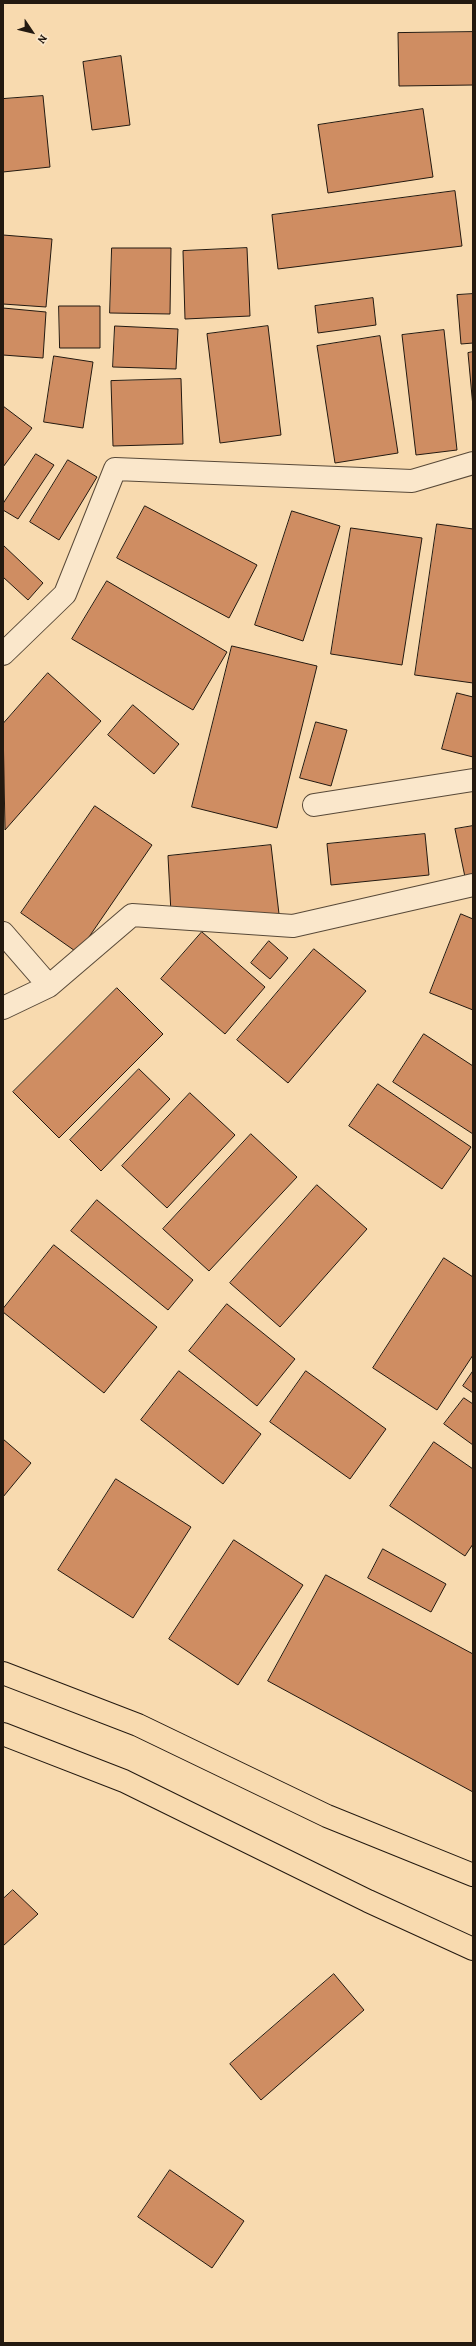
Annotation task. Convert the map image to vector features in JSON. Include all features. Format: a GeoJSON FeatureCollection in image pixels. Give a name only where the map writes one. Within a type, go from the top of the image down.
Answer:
{"type":"FeatureCollection","features":[{"type":"Feature","properties":{"kind":"highway"},"geometry":{"type":"LineString","coordinates":[[3,1673],[138,1725],[327,1816],[473,1875]]}},
{"type":"Feature","properties":{"kind":"highway"},"geometry":{"type":"LineString","coordinates":[[3,1734],[124,1781],[368,1900],[473,1949]]}},
{"type":"Feature","properties":{"kind":"street"},"geometry":{"type":"LineString","coordinates":[[3,654],[66,594],[115,468],[412,480],[473,463]]}},
{"type":"Feature","properties":{"kind":"street"},"geometry":{"type":"LineString","coordinates":[[314,805],[473,780]]}},
{"type":"Feature","properties":{"kind":"street"},"geometry":{"type":"LineString","coordinates":[[3,1008],[49,986],[132,915],[293,926],[473,885]]}},
{"type":"Feature","properties":{"kind":"street"},"geometry":{"type":"LineString","coordinates":[[3,933],[49,986]]}},
{"type":"Feature","properties":{"kind":"building"},"geometry":{"type":"Polygon","coordinates":[[[473,32],[473,85],[399,86],[398,33],[473,32]]]}},
{"type":"Feature","properties":{"kind":"building"},"geometry":{"type":"Polygon","coordinates":[[[121,56],[130,125],[92,130],[83,62],[121,56]]]}},
{"type":"Feature","properties":{"kind":"building"},"geometry":{"type":"Polygon","coordinates":[[[43,96],[50,167],[3,172],[3,99],[43,96]]]}},
{"type":"Feature","properties":{"kind":"building"},"geometry":{"type":"Polygon","coordinates":[[[423,109],[433,177],[328,193],[318,125],[423,109]]]}},
{"type":"Feature","properties":{"kind":"building"},"geometry":{"type":"Polygon","coordinates":[[[455,191],[462,246],[278,269],[272,215],[455,191]]]}},
{"type":"Feature","properties":{"kind":"building"},"geometry":{"type":"Polygon","coordinates":[[[3,235],[52,239],[46,307],[3,304],[3,235]]]}},
{"type":"Feature","properties":{"kind":"building"},"geometry":{"type":"Polygon","coordinates":[[[112,248],[171,248],[170,314],[110,313],[112,248]]]}},
{"type":"Feature","properties":{"kind":"building"},"geometry":{"type":"Polygon","coordinates":[[[247,248],[250,316],[185,319],[183,251],[247,248]]]}},
{"type":"Feature","properties":{"kind":"building"},"geometry":{"type":"Polygon","coordinates":[[[473,294],[473,343],[461,344],[457,295],[473,294]]]}},
{"type":"Feature","properties":{"kind":"building"},"geometry":{"type":"Polygon","coordinates":[[[373,298],[376,325],[318,333],[315,306],[373,298]]]}},
{"type":"Feature","properties":{"kind":"building"},"geometry":{"type":"Polygon","coordinates":[[[59,306],[100,306],[100,348],[60,348],[59,306]]]}},
{"type":"Feature","properties":{"kind":"building"},"geometry":{"type":"Polygon","coordinates":[[[3,308],[46,312],[43,358],[3,355],[3,308]]]}},
{"type":"Feature","properties":{"kind":"building"},"geometry":{"type":"Polygon","coordinates":[[[115,326],[178,329],[176,369],[113,367],[115,326]]]}},
{"type":"Feature","properties":{"kind":"building"},"geometry":{"type":"Polygon","coordinates":[[[268,326],[281,435],[220,443],[207,334],[268,326]]]}},
{"type":"Feature","properties":{"kind":"building"},"geometry":{"type":"Polygon","coordinates":[[[444,330],[457,450],[416,455],[402,335],[444,330]]]}},
{"type":"Feature","properties":{"kind":"building"},"geometry":{"type":"Polygon","coordinates":[[[380,336],[398,453],[335,463],[317,346],[380,336]]]}},
{"type":"Feature","properties":{"kind":"building"},"geometry":{"type":"Polygon","coordinates":[[[473,352],[473,407],[468,353],[473,352]]]}},
{"type":"Feature","properties":{"kind":"building"},"geometry":{"type":"Polygon","coordinates":[[[54,356],[93,362],[83,428],[44,422],[54,356]]]}},
{"type":"Feature","properties":{"kind":"building"},"geometry":{"type":"Polygon","coordinates":[[[181,379],[183,444],[113,446],[111,381],[181,379]]]}},
{"type":"Feature","properties":{"kind":"building"},"geometry":{"type":"Polygon","coordinates":[[[3,406],[32,428],[3,467],[3,406]]]}},
{"type":"Feature","properties":{"kind":"building"},"geometry":{"type":"Polygon","coordinates":[[[36,454],[54,465],[18,519],[3,510],[3,504],[36,454]]]}},
{"type":"Feature","properties":{"kind":"building"},"geometry":{"type":"Polygon","coordinates":[[[68,460],[97,477],[59,540],[30,522],[68,460]]]}},
{"type":"Feature","properties":{"kind":"building"},"geometry":{"type":"Polygon","coordinates":[[[145,506],[257,565],[229,618],[117,558],[145,506]]]}},
{"type":"Feature","properties":{"kind":"building"},"geometry":{"type":"Polygon","coordinates":[[[292,511],[340,526],[303,641],[255,625],[292,511]]]}},
{"type":"Feature","properties":{"kind":"building"},"geometry":{"type":"Polygon","coordinates":[[[437,524],[473,529],[473,683],[415,675],[437,524]]]}},
{"type":"Feature","properties":{"kind":"building"},"geometry":{"type":"Polygon","coordinates":[[[351,528],[422,538],[402,665],[331,654],[351,528]]]}},
{"type":"Feature","properties":{"kind":"building"},"geometry":{"type":"Polygon","coordinates":[[[3,545],[43,583],[28,600],[3,577],[3,545]]]}},
{"type":"Feature","properties":{"kind":"building"},"geometry":{"type":"Polygon","coordinates":[[[107,581],[227,652],[193,710],[72,639],[107,581]]]}},
{"type":"Feature","properties":{"kind":"building"},"geometry":{"type":"Polygon","coordinates":[[[232,646],[317,666],[277,828],[192,807],[232,646]]]}},
{"type":"Feature","properties":{"kind":"building"},"geometry":{"type":"Polygon","coordinates":[[[48,673],[101,721],[5,830],[3,724],[48,673]]]}},
{"type":"Feature","properties":{"kind":"building"},"geometry":{"type":"Polygon","coordinates":[[[457,693],[473,697],[473,757],[442,749],[457,693]]]}},
{"type":"Feature","properties":{"kind":"building"},"geometry":{"type":"Polygon","coordinates":[[[133,705],[179,744],[154,774],[108,735],[133,705]]]}},
{"type":"Feature","properties":{"kind":"building"},"geometry":{"type":"Polygon","coordinates":[[[316,722],[347,730],[331,786],[300,778],[316,722]]]}},
{"type":"Feature","properties":{"kind":"building"},"geometry":{"type":"Polygon","coordinates":[[[95,806],[152,845],[78,953],[21,913],[95,806]]]}},
{"type":"Feature","properties":{"kind":"building"},"geometry":{"type":"Polygon","coordinates":[[[473,826],[473,876],[465,877],[455,829],[473,826]]]}},
{"type":"Feature","properties":{"kind":"building"},"geometry":{"type":"Polygon","coordinates":[[[425,834],[429,875],[331,885],[327,844],[425,834]]]}},
{"type":"Feature","properties":{"kind":"building"},"geometry":{"type":"Polygon","coordinates":[[[271,845],[279,914],[171,913],[168,856],[271,845]]]}},
{"type":"Feature","properties":{"kind":"building"},"geometry":{"type":"Polygon","coordinates":[[[461,914],[473,919],[473,1010],[430,993],[461,914]]]}},
{"type":"Feature","properties":{"kind":"building"},"geometry":{"type":"Polygon","coordinates":[[[202,932],[265,987],[225,1034],[161,979],[202,932]]]}},
{"type":"Feature","properties":{"kind":"building"},"geometry":{"type":"Polygon","coordinates":[[[269,941],[288,958],[270,979],[251,963],[269,941]]]}},
{"type":"Feature","properties":{"kind":"building"},"geometry":{"type":"Polygon","coordinates":[[[314,949],[366,991],[288,1083],[237,1040],[314,949]]]}},
{"type":"Feature","properties":{"kind":"building"},"geometry":{"type":"Polygon","coordinates":[[[117,988],[163,1034],[59,1138],[13,1092],[117,988]]]}},
{"type":"Feature","properties":{"kind":"building"},"geometry":{"type":"Polygon","coordinates":[[[424,1034],[473,1066],[473,1134],[393,1082],[424,1034]]]}},
{"type":"Feature","properties":{"kind":"building"},"geometry":{"type":"Polygon","coordinates":[[[139,1069],[170,1099],[101,1171],[70,1140],[139,1069]]]}},
{"type":"Feature","properties":{"kind":"building"},"geometry":{"type":"Polygon","coordinates":[[[378,1084],[471,1147],[442,1189],[349,1126],[378,1084]]]}},
{"type":"Feature","properties":{"kind":"building"},"geometry":{"type":"Polygon","coordinates":[[[190,1093],[235,1135],[167,1208],[122,1166],[190,1093]]]}},
{"type":"Feature","properties":{"kind":"building"},"geometry":{"type":"Polygon","coordinates":[[[251,1134],[297,1177],[209,1271],[163,1229],[251,1134]]]}},
{"type":"Feature","properties":{"kind":"building"},"geometry":{"type":"Polygon","coordinates":[[[317,1185],[367,1229],[280,1327],[230,1283],[317,1185]]]}},
{"type":"Feature","properties":{"kind":"building"},"geometry":{"type":"Polygon","coordinates":[[[97,1200],[193,1280],[168,1310],[71,1231],[97,1200]]]}},
{"type":"Feature","properties":{"kind":"building"},"geometry":{"type":"Polygon","coordinates":[[[54,1245],[157,1327],[104,1393],[3,1312],[3,1309],[54,1245]]]}},
{"type":"Feature","properties":{"kind":"building"},"geometry":{"type":"Polygon","coordinates":[[[444,1258],[473,1277],[473,1355],[437,1410],[373,1368],[444,1258]]]}},
{"type":"Feature","properties":{"kind":"building"},"geometry":{"type":"Polygon","coordinates":[[[227,1304],[295,1359],[257,1406],[189,1351],[227,1304]]]}},
{"type":"Feature","properties":{"kind":"building"},"geometry":{"type":"Polygon","coordinates":[[[179,1371],[261,1434],[223,1484],[141,1420],[179,1371]]]}},
{"type":"Feature","properties":{"kind":"building"},"geometry":{"type":"Polygon","coordinates":[[[306,1371],[386,1429],[350,1479],[270,1422],[306,1371]]]}},
{"type":"Feature","properties":{"kind":"building"},"geometry":{"type":"Polygon","coordinates":[[[473,1371],[473,1393],[463,1386],[473,1371]]]}},
{"type":"Feature","properties":{"kind":"building"},"geometry":{"type":"Polygon","coordinates":[[[464,1398],[473,1404],[473,1445],[444,1424],[464,1398]]]}},
{"type":"Feature","properties":{"kind":"building"},"geometry":{"type":"Polygon","coordinates":[[[3,1439],[31,1463],[3,1497],[3,1439]]]}},
{"type":"Feature","properties":{"kind":"building"},"geometry":{"type":"Polygon","coordinates":[[[434,1442],[473,1469],[473,1544],[465,1556],[390,1506],[434,1442]]]}},
{"type":"Feature","properties":{"kind":"building"},"geometry":{"type":"Polygon","coordinates":[[[116,1479],[191,1527],[133,1618],[58,1570],[116,1479]]]}},
{"type":"Feature","properties":{"kind":"building"},"geometry":{"type":"Polygon","coordinates":[[[234,1540],[303,1585],[238,1685],[169,1639],[234,1540]]]}},
{"type":"Feature","properties":{"kind":"building"},"geometry":{"type":"Polygon","coordinates":[[[383,1549],[446,1584],[431,1612],[368,1578],[383,1549]]]}},
{"type":"Feature","properties":{"kind":"building"},"geometry":{"type":"Polygon","coordinates":[[[326,1575],[473,1654],[473,1792],[268,1681],[326,1575]]]}},
{"type":"Feature","properties":{"kind":"building"},"geometry":{"type":"Polygon","coordinates":[[[13,1890],[38,1914],[3,1946],[3,1899],[13,1890]]]}},
{"type":"Feature","properties":{"kind":"building"},"geometry":{"type":"Polygon","coordinates":[[[334,1974],[364,2010],[261,2100],[230,2064],[334,1974]]]}},
{"type":"Feature","properties":{"kind":"building"},"geometry":{"type":"Polygon","coordinates":[[[170,2170],[244,2221],[212,2268],[138,2217],[170,2170]]]}}]}
